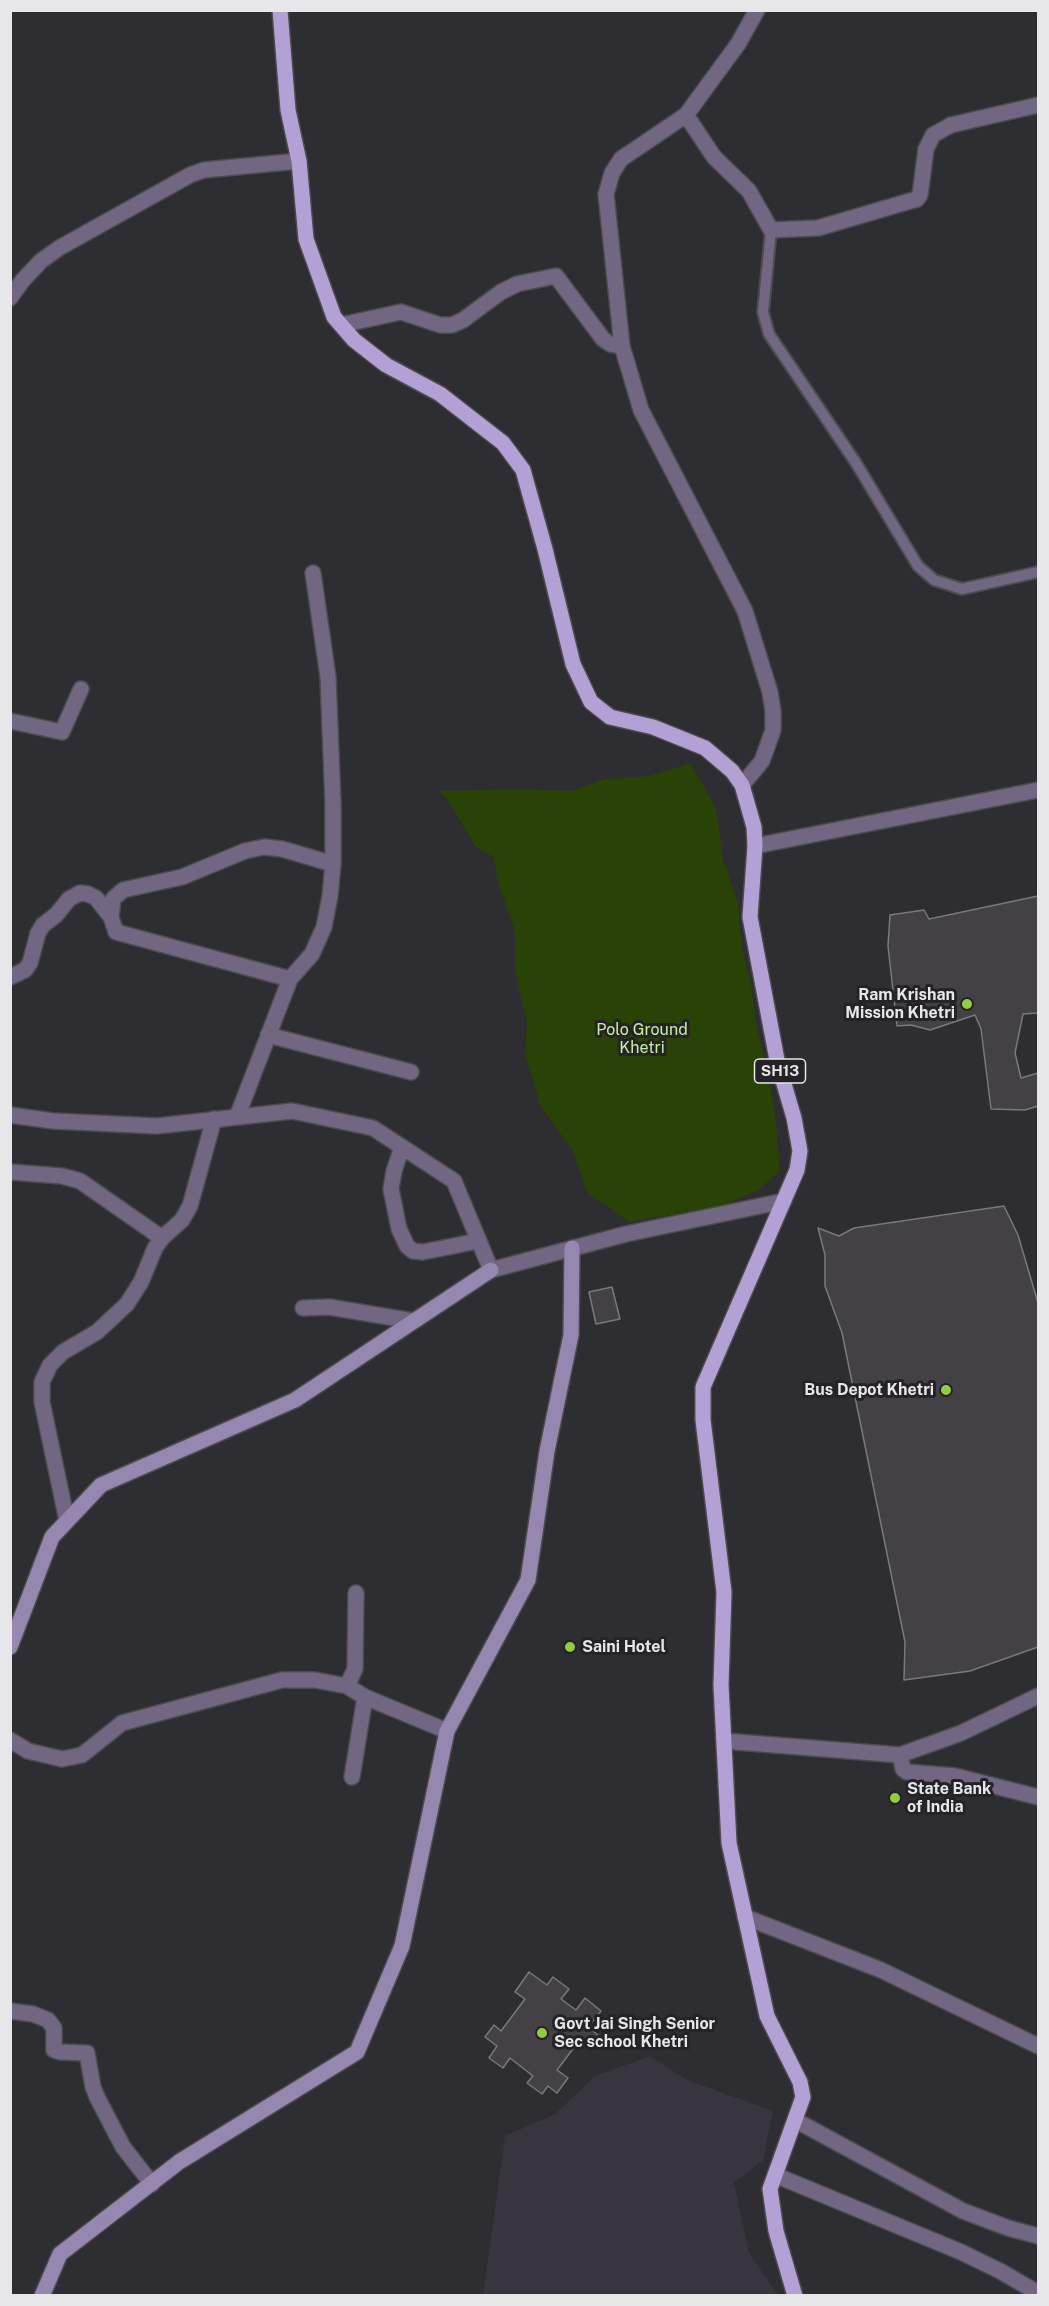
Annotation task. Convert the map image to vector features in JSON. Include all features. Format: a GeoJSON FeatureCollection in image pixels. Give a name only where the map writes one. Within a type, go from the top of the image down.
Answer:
{"type":"FeatureCollection","features":[{"type":"Feature","properties":{"kind":"main road","name":"SH13"},"geometry":{"type":"LineString","coordinates":[[280,10],[288,110],[306,239],[334,317],[354,340],[386,365],[440,394],[503,443],[523,470],[573,664],[591,702],[610,717],[653,727],[705,748],[732,771],[742,785],[754,827],[755,846],[750,917],[777,1060],[794,1118],[800,1151],[797,1170],[703,1387],[703,1420],[724,1592],[721,1685],[729,1843],[767,2016],[800,2082],[803,2097],[770,2189],[776,2231],[795,2295]]}},
{"type":"Feature","properties":{"kind":"street"},"geometry":{"type":"LineString","coordinates":[[742,785],[762,761],[773,730],[773,711],[765,671],[745,611],[641,410],[622,346],[606,194],[612,173],[621,159],[686,116],[738,44],[757,10]]}},
{"type":"Feature","properties":{"kind":"street"},"geometry":{"type":"LineString","coordinates":[[686,116],[714,157],[748,191],[771,230],[818,228],[916,199],[920,195],[926,149],[933,135],[951,125],[1038,105]]}},
{"type":"Feature","properties":{"kind":"street"},"geometry":{"type":"LineString","coordinates":[[10,298],[41,261],[59,248],[190,175],[204,170],[295,161]]}},
{"type":"Feature","properties":{"kind":"street"},"geometry":{"type":"LineString","coordinates":[[341,325],[401,312],[440,325],[452,325],[463,320],[501,292],[517,285],[556,276],[603,339],[610,344],[622,346]]}},
{"type":"Feature","properties":{"kind":"street"},"geometry":{"type":"LineString","coordinates":[[237,1117],[290,979],[312,954],[324,927],[333,864],[328,677],[313,573]]}},
{"type":"Feature","properties":{"kind":"street"},"geometry":{"type":"LineString","coordinates":[[10,721],[62,732],[81,689]]}},
{"type":"Feature","properties":{"kind":"street"},"geometry":{"type":"LineString","coordinates":[[755,846],[1038,790]]}},
{"type":"Feature","properties":{"kind":"street"},"geometry":{"type":"LineString","coordinates":[[290,979],[120,933],[114,929],[111,917],[113,899],[123,890],[182,877],[245,851],[264,847],[282,849],[333,864]]}},
{"type":"Feature","properties":{"kind":"street"},"geometry":{"type":"LineString","coordinates":[[10,977],[25,970],[30,963],[38,933],[43,925],[56,915],[69,899],[80,892],[96,898],[111,917]]}},
{"type":"Feature","properties":{"kind":"street"},"geometry":{"type":"LineString","coordinates":[[268,1035],[411,1072]]}},
{"type":"Feature","properties":{"kind":"street"},"geometry":{"type":"LineString","coordinates":[[10,1115],[53,1121],[156,1126],[291,1111],[373,1128],[454,1181],[491,1269]]}},
{"type":"Feature","properties":{"kind":"street"},"geometry":{"type":"LineString","coordinates":[[67,1521],[42,1402],[42,1382],[50,1365],[63,1352],[97,1332],[127,1304],[141,1282],[155,1248],[162,1238],[182,1220],[190,1206],[214,1119]]}},
{"type":"Feature","properties":{"kind":"street"},"geometry":{"type":"LineString","coordinates":[[402,1147],[394,1171],[391,1190],[399,1229],[407,1246],[413,1251],[423,1252],[478,1241]]}},
{"type":"Feature","properties":{"kind":"street"},"geometry":{"type":"LineString","coordinates":[[10,1172],[62,1176],[80,1181],[162,1238]]}},
{"type":"Feature","properties":{"kind":"street"},"geometry":{"type":"LineString","coordinates":[[10,1647],[52,1537],[101,1485],[294,1400],[491,1269],[626,1234],[784,1201]]}},
{"type":"Feature","properties":{"kind":"street"},"geometry":{"type":"LineString","coordinates":[[42,2295],[60,2254],[179,2162],[357,2052],[402,1946],[447,1731],[528,1580],[547,1451],[571,1335],[572,1248]]}},
{"type":"Feature","properties":{"kind":"street"},"geometry":{"type":"LineString","coordinates":[[303,1308],[329,1307],[413,1321]]}},
{"type":"Feature","properties":{"kind":"street"},"geometry":{"type":"LineString","coordinates":[[347,1686],[355,1669],[356,1593]]}},
{"type":"Feature","properties":{"kind":"street"},"geometry":{"type":"LineString","coordinates":[[10,1740],[28,1751],[62,1759],[82,1755],[122,1723],[282,1680],[315,1680],[347,1686],[364,1697],[447,1731]]}},
{"type":"Feature","properties":{"kind":"street"},"geometry":{"type":"LineString","coordinates":[[724,1741],[900,1755],[961,1733],[1038,1696]]}},
{"type":"Feature","properties":{"kind":"street"},"geometry":{"type":"LineString","coordinates":[[352,1777],[364,1697]]}},
{"type":"Feature","properties":{"kind":"street"},"geometry":{"type":"LineString","coordinates":[[900,1755],[903,1769],[907,1772],[955,1776],[1038,1797]]}},
{"type":"Feature","properties":{"kind":"street"},"geometry":{"type":"LineString","coordinates":[[745,1917],[880,1970],[1038,2046]]}},
{"type":"Feature","properties":{"kind":"street"},"geometry":{"type":"LineString","coordinates":[[10,2011],[33,2014],[48,2020],[54,2028],[54,2050],[87,2053],[97,2097],[123,2146],[152,2184]]}},
{"type":"Feature","properties":{"kind":"street"},"geometry":{"type":"LineString","coordinates":[[795,2120],[963,2211],[1008,2228],[1038,2236]]}},
{"type":"Feature","properties":{"kind":"street"},"geometry":{"type":"LineString","coordinates":[[775,2175],[961,2252],[1038,2293]]}},
{"type":"Feature","properties":{"kind":"lane"},"geometry":{"type":"LineString","coordinates":[[771,230],[763,293],[763,312],[769,334],[856,463],[918,566],[934,580],[962,589],[1038,572]]}},
{"type":"Feature","properties":{"kind":"shaded area"},"geometry":{"type":"Polygon","coordinates":[[[650,2056],[687,2080],[773,2111],[763,2160],[734,2183],[749,2253],[778,2295],[483,2295],[505,2136],[555,2114],[595,2076],[650,2056]]]}},
{"type":"Feature","properties":{"kind":"green space","name":"Polo Ground Khetri"},"geometry":{"type":"Polygon","coordinates":[[[690,763],[716,808],[723,859],[738,903],[742,949],[750,979],[757,1030],[768,1068],[780,1171],[758,1190],[721,1207],[629,1222],[587,1192],[573,1151],[541,1107],[525,1054],[527,1022],[515,970],[515,932],[500,888],[493,857],[475,846],[448,800],[439,791],[519,789],[570,791],[605,779],[649,776],[690,763]]]}},
{"type":"Feature","properties":{"kind":"building","name":"Ram Krishan Mission Khetri"},"geometry":{"type":"Polygon","coordinates":[[[1038,896],[1038,1013],[1023,1014],[1015,1053],[1021,1078],[1038,1073],[1038,1106],[1025,1110],[991,1109],[981,1029],[975,1015],[930,1030],[911,1025],[897,1026],[888,946],[890,915],[924,910],[929,919],[1038,896]]]}},
{"type":"Feature","properties":{"kind":"building","name":"Bus Depot Khetri"},"geometry":{"type":"Polygon","coordinates":[[[1004,1206],[1018,1235],[1038,1303],[1038,1647],[970,1671],[904,1680],[905,1642],[842,1333],[825,1286],[825,1255],[818,1228],[839,1236],[854,1228],[1004,1206]]]}},
{"type":"Feature","properties":{"kind":"building"},"geometry":{"type":"Polygon","coordinates":[[[612,1287],[620,1319],[596,1324],[589,1292],[612,1287]]]}},
{"type":"Feature","properties":{"kind":"building","name":"Govt Jai Singh Senior Sec school Khetri"},"geometry":{"type":"Polygon","coordinates":[[[529,1972],[547,1985],[553,1977],[569,1989],[561,1999],[576,2010],[585,1998],[601,2011],[588,2027],[598,2035],[588,2048],[579,2041],[557,2070],[568,2078],[557,2093],[548,2086],[542,2094],[527,2083],[533,2076],[510,2058],[503,2068],[489,2058],[497,2046],[485,2037],[494,2025],[501,2031],[525,1999],[515,1992],[529,1972]]]}},
{"type":"Feature","properties":{"kind":"place","name":"Ram Krishan Mission Khetri"},"geometry":{"type":"Point","coordinates":[967,1004]}},
{"type":"Feature","properties":{"kind":"place","name":"Bus Depot Khetri"},"geometry":{"type":"Point","coordinates":[946,1390]}},
{"type":"Feature","properties":{"kind":"place","name":"Saini Hotel"},"geometry":{"type":"Point","coordinates":[570,1647]}},
{"type":"Feature","properties":{"kind":"place","name":"State Bank of India"},"geometry":{"type":"Point","coordinates":[895,1798]}},
{"type":"Feature","properties":{"kind":"place","name":"Govt Jai Singh Senior Sec school Khetri"},"geometry":{"type":"Point","coordinates":[542,2033]}}]}
